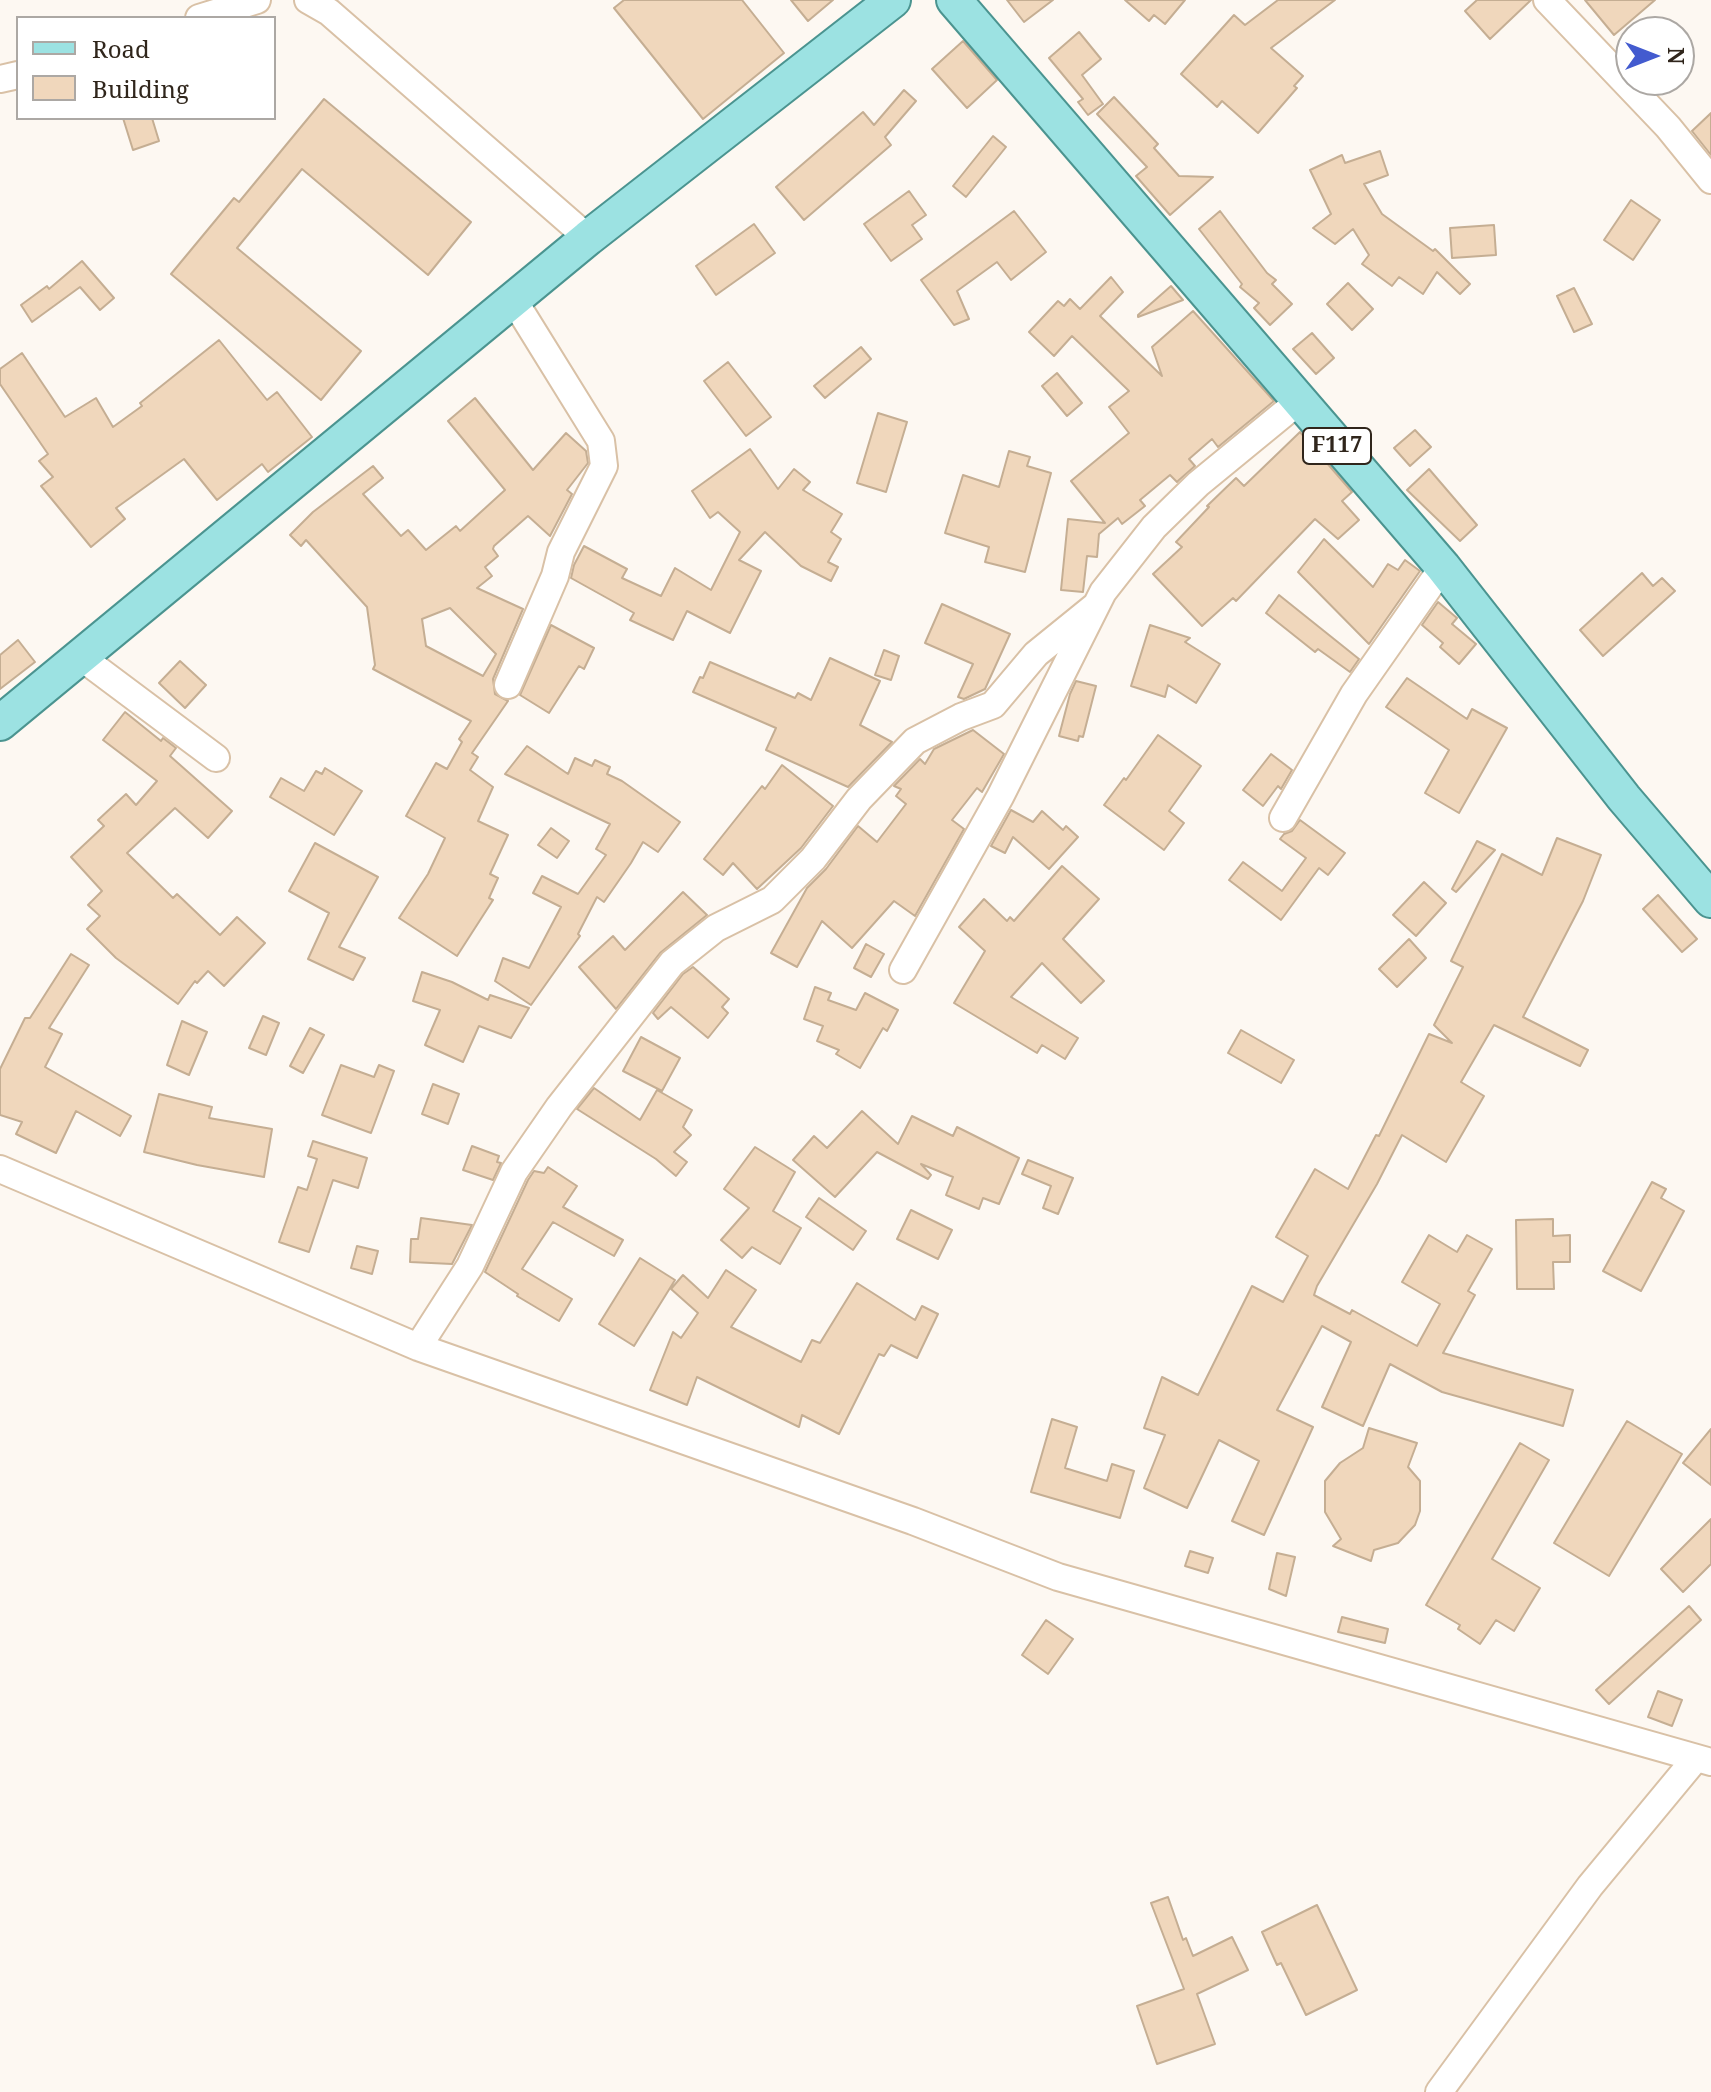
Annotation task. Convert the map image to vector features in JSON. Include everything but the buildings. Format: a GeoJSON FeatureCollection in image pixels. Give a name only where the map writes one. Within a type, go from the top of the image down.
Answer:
{"type":"FeatureCollection","features":[{"type":"Feature","properties":{"kind":"main road"},"geometry":{"type":"LineString","coordinates":[[0,723],[588,238],[893,0]]}},
{"type":"Feature","properties":{"kind":"main road","name":"F117"},"geometry":{"type":"LineString","coordinates":[[954,0],[1443,567],[1624,798],[1711,900]]}},
{"type":"Feature","properties":{"kind":"street"},"geometry":{"type":"LineString","coordinates":[[205,16],[257,0]]}},
{"type":"Feature","properties":{"kind":"street"},"geometry":{"type":"LineString","coordinates":[[308,0],[329,12],[588,238]]}},
{"type":"Feature","properties":{"kind":"street"},"geometry":{"type":"LineString","coordinates":[[1547,0],[1668,127],[1711,180]]}},
{"type":"Feature","properties":{"kind":"street"},"geometry":{"type":"LineString","coordinates":[[508,685],[555,576],[561,552],[604,466],[601,441],[513,299]]}},
{"type":"Feature","properties":{"kind":"street"},"geometry":{"type":"LineString","coordinates":[[903,970],[1000,797],[1103,592],[1154,527],[1198,484],[1298,402]]}},
{"type":"Feature","properties":{"kind":"street"},"geometry":{"type":"LineString","coordinates":[[1283,818],[1354,694],[1443,567]]}},
{"type":"Feature","properties":{"kind":"street"},"geometry":{"type":"LineString","coordinates":[[418,1347],[470,1266],[514,1172],[559,1107],[672,963],[716,928],[772,900],[813,859],[859,799],[915,741],[961,717],[993,705],[1036,654],[1094,607]]}},
{"type":"Feature","properties":{"kind":"street"},"geometry":{"type":"LineString","coordinates":[[81,657],[216,758]]}},
{"type":"Feature","properties":{"kind":"street"},"geometry":{"type":"LineString","coordinates":[[0,1169],[418,1347],[913,1521],[1058,1577],[1704,1760],[1590,1886],[1439,2092]]}}]}
